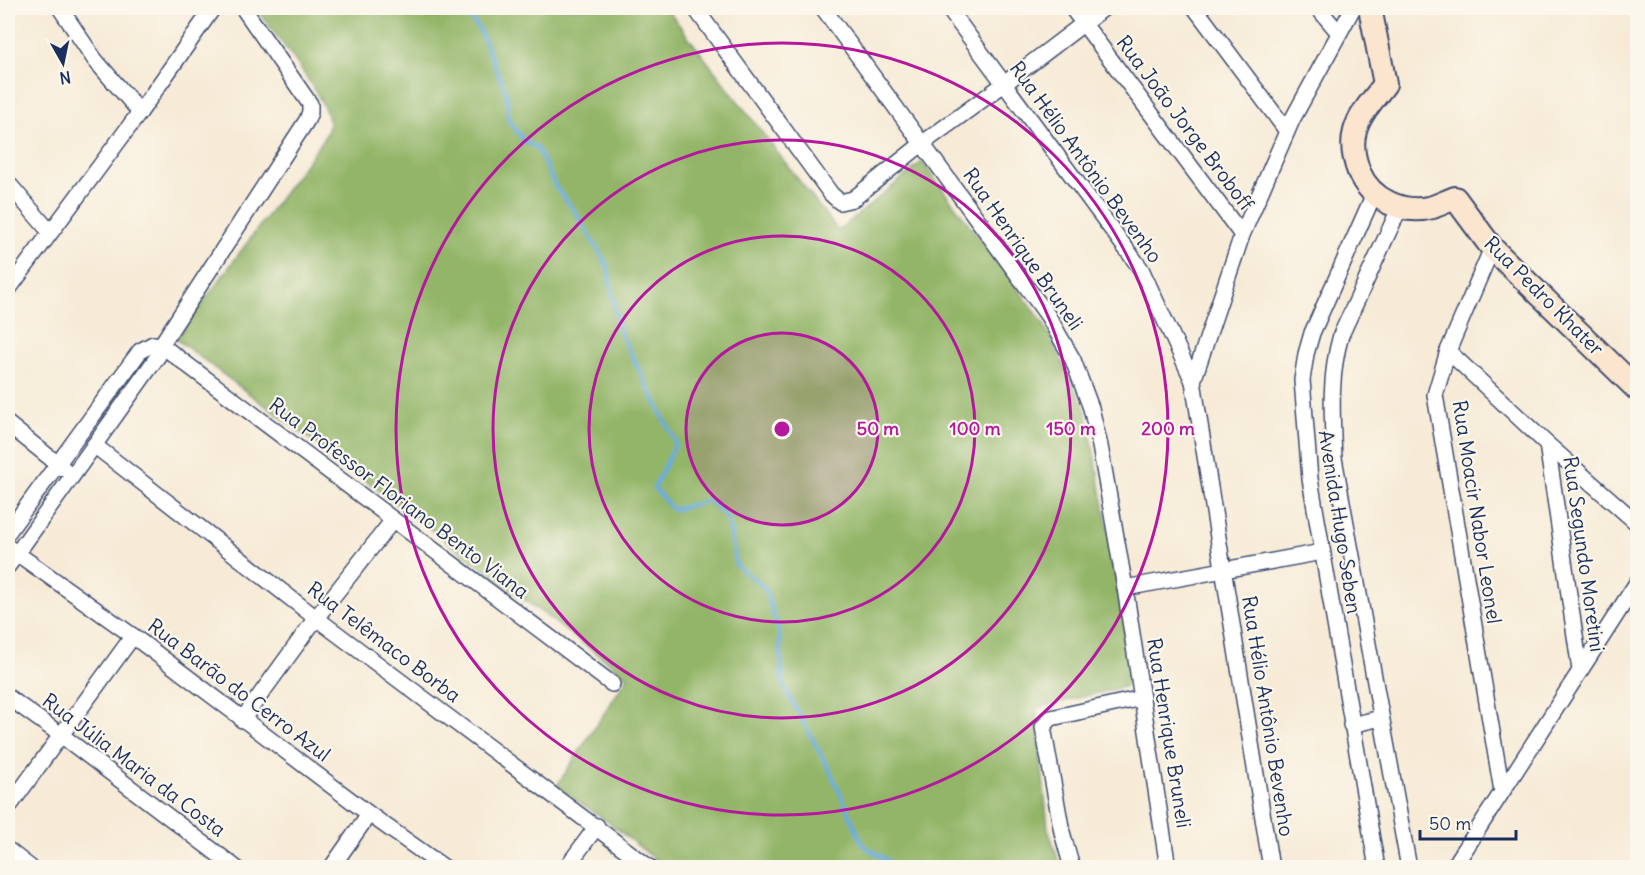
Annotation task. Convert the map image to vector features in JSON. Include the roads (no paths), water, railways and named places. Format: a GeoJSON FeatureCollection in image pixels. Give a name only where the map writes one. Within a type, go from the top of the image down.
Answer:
{"type":"FeatureCollection","features":[{"type":"Feature","properties":{"kind":"street"},"geometry":{"type":"LineString","coordinates":[[60,8],[95,60],[140,112]]}},
{"type":"Feature","properties":{"kind":"street"},"geometry":{"type":"LineString","coordinates":[[8,290],[140,112],[213,8]]}},
{"type":"Feature","properties":{"kind":"street"},"geometry":{"type":"LineString","coordinates":[[8,566],[12,550],[72,476],[158,356],[161,345],[307,120],[310,104],[305,95],[243,8]]}},
{"type":"Feature","properties":{"kind":"street"},"geometry":{"type":"LineString","coordinates":[[694,8],[831,194],[840,202],[853,199],[923,143],[1104,8]]}},
{"type":"Feature","properties":{"kind":"street","name":"Rua Henrique Bruneli"},"geometry":{"type":"LineString","coordinates":[[823,8],[1048,316],[1073,360],[1091,408],[1100,446],[1143,698],[1168,867]]}},
{"type":"Feature","properties":{"kind":"street","name":"Rua Hélio Antônio Bevenho"},"geometry":{"type":"LineString","coordinates":[[948,8],[1141,269],[1193,381],[1271,867]]}},
{"type":"Feature","properties":{"kind":"street","name":"Rua João Jorge Broboff"},"geometry":{"type":"LineString","coordinates":[[1072,8],[1242,235]]}},
{"type":"Feature","properties":{"kind":"street"},"geometry":{"type":"LineString","coordinates":[[1195,8],[1287,131]]}},
{"type":"Feature","properties":{"kind":"street"},"geometry":{"type":"LineString","coordinates":[[1318,8],[1339,33]]}},
{"type":"Feature","properties":{"kind":"street"},"geometry":{"type":"LineString","coordinates":[[1193,381],[1242,235],[1287,131],[1353,8]]}},
{"type":"Feature","properties":{"kind":"street"},"geometry":{"type":"LineString","coordinates":[[1370,8],[1385,84],[1358,122],[1353,151],[1358,171],[1367,187],[1387,202],[1400,207]]}},
{"type":"Feature","properties":{"kind":"street"},"geometry":{"type":"LineString","coordinates":[[8,183],[50,232]]}},
{"type":"Feature","properties":{"kind":"street","name":"Avenida Hugo Seben"},"geometry":{"type":"LineString","coordinates":[[1374,194],[1315,325],[1306,354],[1302,380],[1302,406],[1310,479],[1377,867]]}},
{"type":"Feature","properties":{"kind":"street","name":"Rua Pedro Khater"},"geometry":{"type":"LineString","coordinates":[[1400,207],[1432,207],[1455,198],[1492,248],[1638,390]]}},
{"type":"Feature","properties":{"kind":"street","name":"Avenida Hugo Seben"},"geometry":{"type":"LineString","coordinates":[[1400,207],[1341,335],[1336,352],[1331,406],[1334,458],[1409,867]]}},
{"type":"Feature","properties":{"kind":"street","name":"Rua Moacir Nabor Leonel"},"geometry":{"type":"LineString","coordinates":[[1492,248],[1448,351],[1436,395],[1502,791]]}},
{"type":"Feature","properties":{"kind":"street"},"geometry":{"type":"LineString","coordinates":[[8,532],[140,351],[153,344],[161,345]]}},
{"type":"Feature","properties":{"kind":"street","name":"Rua Professor Floriano Bento Viana"},"geometry":{"type":"LineString","coordinates":[[161,345],[612,684]]}},
{"type":"Feature","properties":{"kind":"street"},"geometry":{"type":"LineString","coordinates":[[1448,351],[1547,444],[1638,524]]}},
{"type":"Feature","properties":{"kind":"street"},"geometry":{"type":"LineString","coordinates":[[8,424],[72,476]]}},
{"type":"Feature","properties":{"kind":"street","name":"Rua Segundo Moretini"},"geometry":{"type":"LineString","coordinates":[[1547,444],[1580,670]]}},
{"type":"Feature","properties":{"kind":"street","name":"Rua Telêmaco Borba"},"geometry":{"type":"LineString","coordinates":[[94,445],[316,618],[650,867]]}},
{"type":"Feature","properties":{"kind":"street"},"geometry":{"type":"LineString","coordinates":[[243,720],[316,618],[393,520]]}},
{"type":"Feature","properties":{"kind":"street","name":"Rua Barão do Cerro Azul"},"geometry":{"type":"LineString","coordinates":[[12,550],[133,636],[369,814],[445,867]]}},
{"type":"Feature","properties":{"kind":"street"},"geometry":{"type":"LineString","coordinates":[[1125,588],[1322,552]]}},
{"type":"Feature","properties":{"kind":"street"},"geometry":{"type":"LineString","coordinates":[[1453,867],[1638,581]]}},
{"type":"Feature","properties":{"kind":"street"},"geometry":{"type":"LineString","coordinates":[[8,808],[133,636]]}},
{"type":"Feature","properties":{"kind":"street","name":"Rua Júlia Maria da Costa"},"geometry":{"type":"LineString","coordinates":[[8,697],[236,867]]}},
{"type":"Feature","properties":{"kind":"street"},"geometry":{"type":"LineString","coordinates":[[1072,867],[1062,832],[1043,727],[1051,718],[1143,698]]}},
{"type":"Feature","properties":{"kind":"street"},"geometry":{"type":"LineString","coordinates":[[1351,725],[1381,718]]}},
{"type":"Feature","properties":{"kind":"street"},"geometry":{"type":"LineString","coordinates":[[331,867],[369,814]]}},
{"type":"Feature","properties":{"kind":"street"},"geometry":{"type":"LineString","coordinates":[[566,867],[597,826]]}},
{"type":"Feature","properties":{"kind":"street"},"geometry":{"type":"LineString","coordinates":[[8,850],[31,867]]}},
{"type":"Feature","properties":{"kind":"waterway"},"geometry":{"type":"LineString","coordinates":[[463,8],[479,29],[507,95],[508,120],[524,141],[537,148],[555,186],[575,212],[607,265],[619,330],[676,443],[654,488],[673,510],[709,500],[728,519],[736,565],[765,588],[779,633],[783,685],[832,775],[863,845],[899,868]]}}]}
